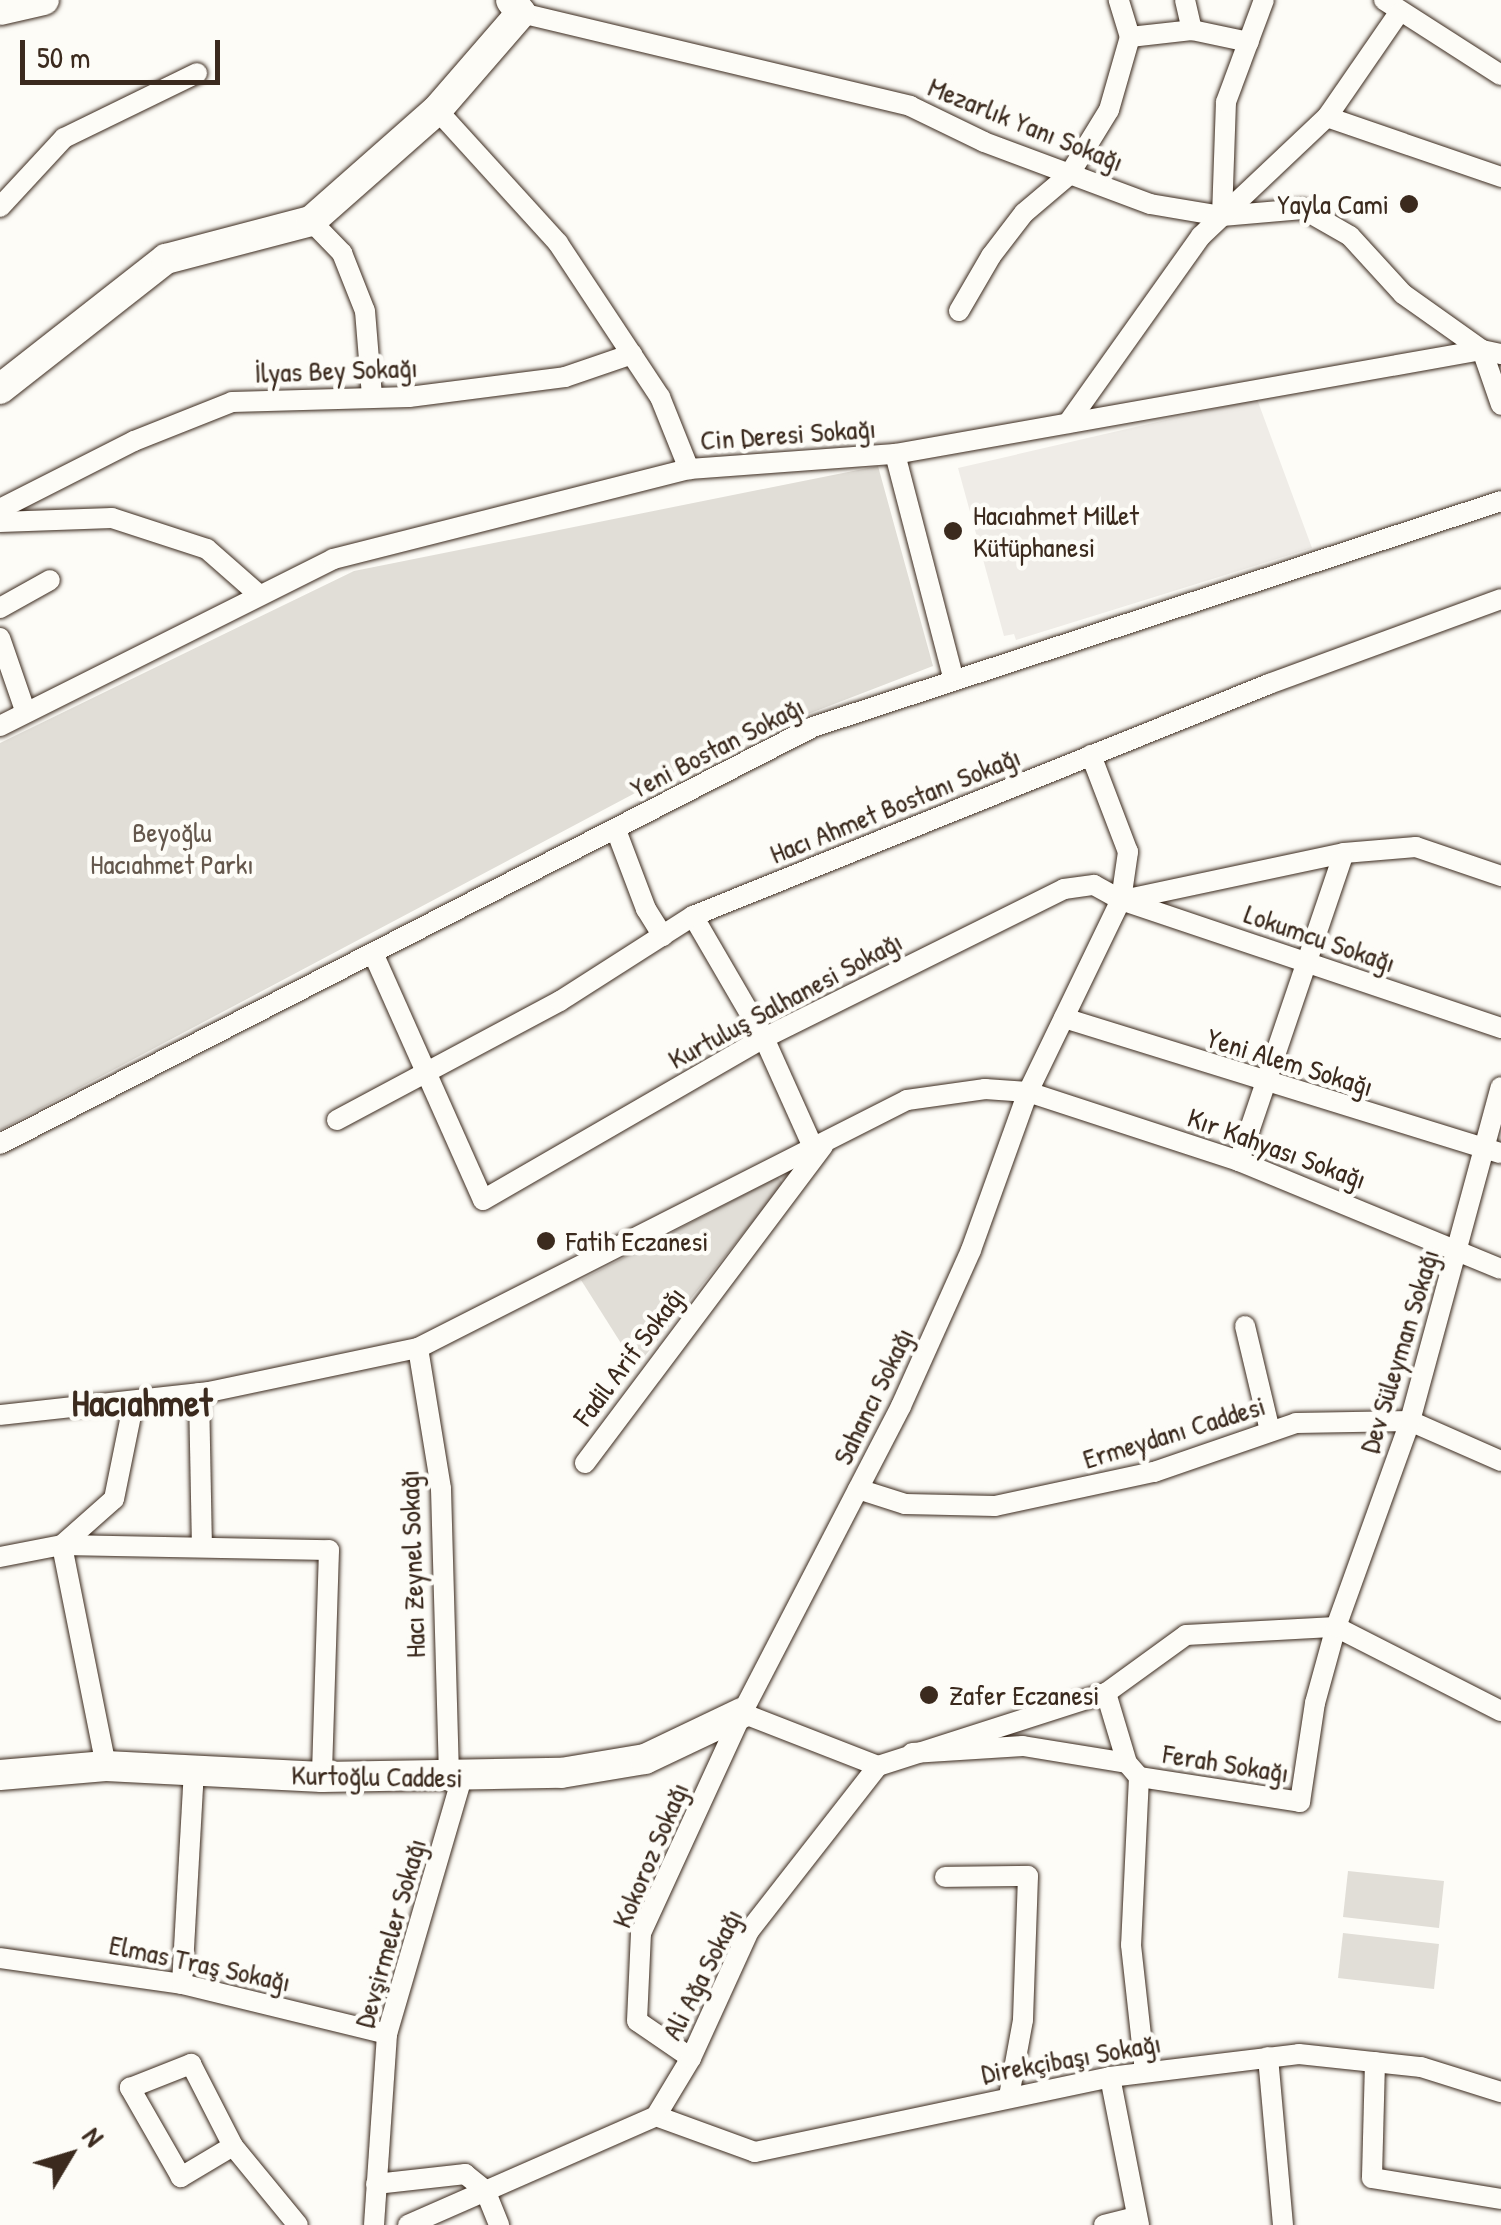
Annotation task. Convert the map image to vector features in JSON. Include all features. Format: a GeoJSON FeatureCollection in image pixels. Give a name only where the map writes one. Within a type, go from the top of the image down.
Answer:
{"type":"FeatureCollection","features":[{"type":"Feature","properties":{"kind":"street"},"geometry":{"type":"LineString","coordinates":[[0,10],[44,0]]}},
{"type":"Feature","properties":{"kind":"street"},"geometry":{"type":"LineString","coordinates":[[959,311],[1024,213],[1070,176],[1109,110],[1130,37],[1118,0]]}},
{"type":"Feature","properties":{"kind":"street"},"geometry":{"type":"LineString","coordinates":[[1185,0],[1192,30]]}},
{"type":"Feature","properties":{"kind":"street"},"geometry":{"type":"LineString","coordinates":[[1222,216],[1226,102],[1264,0]]}},
{"type":"Feature","properties":{"kind":"street"},"geometry":{"type":"LineString","coordinates":[[0,389],[166,260],[311,221],[437,110],[515,4]]}},
{"type":"Feature","properties":{"kind":"street","name":"Mezarlık Yanı Sokağı"},"geometry":{"type":"LineString","coordinates":[[515,4],[910,106],[1070,176],[1150,204],[1222,216],[1304,209],[1350,236],[1403,294],[1491,352]]}},
{"type":"Feature","properties":{"kind":"street"},"geometry":{"type":"LineString","coordinates":[[1068,423],[1222,216],[1328,117],[1391,7],[1501,76]]}},
{"type":"Feature","properties":{"kind":"street"},"geometry":{"type":"LineString","coordinates":[[1130,37],[1192,30],[1249,42]]}},
{"type":"Feature","properties":{"kind":"street"},"geometry":{"type":"LineString","coordinates":[[0,207],[64,138],[197,72]]}},
{"type":"Feature","properties":{"kind":"street"},"geometry":{"type":"LineString","coordinates":[[437,110],[558,243],[660,397],[689,469]]}},
{"type":"Feature","properties":{"kind":"street"},"geometry":{"type":"LineString","coordinates":[[1328,117],[1501,176]]}},
{"type":"Feature","properties":{"kind":"street"},"geometry":{"type":"LineString","coordinates":[[311,221],[342,253],[364,311],[372,396]]}},
{"type":"Feature","properties":{"kind":"street"},"geometry":{"type":"LineString","coordinates":[[1491,352],[1501,405]]}},
{"type":"Feature","properties":{"kind":"street","name":"Cin Deresi Sokağı"},"geometry":{"type":"LineString","coordinates":[[0,726],[258,594],[333,560],[689,469],[895,454],[1491,352]]}},
{"type":"Feature","properties":{"kind":"street","name":"İlyas Bey Sokağı"},"geometry":{"type":"LineString","coordinates":[[0,509],[134,441],[232,402],[372,396],[565,377],[632,354]]}},
{"type":"Feature","properties":{"kind":"street"},"geometry":{"type":"LineString","coordinates":[[895,454],[954,680]]}},
{"type":"Feature","properties":{"kind":"street","name":"Yeni Bostan Sokağı"},"geometry":{"type":"LineString","coordinates":[[0,1144],[812,728],[1501,502]]}},
{"type":"Feature","properties":{"kind":"street"},"geometry":{"type":"LineString","coordinates":[[0,522],[112,518],[207,549],[258,594]]}},
{"type":"Feature","properties":{"kind":"street"},"geometry":{"type":"LineString","coordinates":[[0,608],[50,580]]}},
{"type":"Feature","properties":{"kind":"street","name":"Hacı Ahmet Bostanı Sokağı"},"geometry":{"type":"LineString","coordinates":[[337,1120],[427,1074],[694,916],[1091,755],[1501,598]]}},
{"type":"Feature","properties":{"kind":"street"},"geometry":{"type":"LineString","coordinates":[[0,638],[26,713]]}},
{"type":"Feature","properties":{"kind":"street","name":"Sahancı Sokağı"},"geometry":{"type":"LineString","coordinates":[[742,1713],[858,1489],[971,1250],[1028,1092],[1121,900],[1128,852],[1091,755]]}},
{"type":"Feature","properties":{"kind":"street"},"geometry":{"type":"LineString","coordinates":[[616,830],[646,909],[663,936]]}},
{"type":"Feature","properties":{"kind":"street"},"geometry":{"type":"LineString","coordinates":[[1121,900],[1344,853],[1416,847],[1501,876]]}},
{"type":"Feature","properties":{"kind":"street"},"geometry":{"type":"LineString","coordinates":[[1239,1161],[1344,853]]}},
{"type":"Feature","properties":{"kind":"street","name":"Kurtuluş Salhanesi Sokağı"},"geometry":{"type":"LineString","coordinates":[[427,1074],[483,1200],[764,1038],[1064,889],[1094,885],[1121,900]]}},
{"type":"Feature","properties":{"kind":"street","name":"Lokumcu Sokağı"},"geometry":{"type":"LineString","coordinates":[[1121,900],[1501,1028]]}},
{"type":"Feature","properties":{"kind":"street"},"geometry":{"type":"LineString","coordinates":[[694,916],[820,1144]]}},
{"type":"Feature","properties":{"kind":"street"},"geometry":{"type":"LineString","coordinates":[[373,953],[427,1074]]}},
{"type":"Feature","properties":{"kind":"street","name":"Yeni Alem Sokağı"},"geometry":{"type":"LineString","coordinates":[[1064,1018],[1266,1084],[1493,1151]]}},
{"type":"Feature","properties":{"kind":"street","name":"Dev Süleyman Sokağı"},"geometry":{"type":"LineString","coordinates":[[1336,1627],[1410,1422],[1458,1246],[1493,1151],[1501,1086]]}},
{"type":"Feature","properties":{"kind":"street","name":"Kır Kahyası Sokağı"},"geometry":{"type":"LineString","coordinates":[[0,1415],[199,1393],[418,1348],[906,1100],[985,1089],[1028,1092],[1239,1161],[1458,1246],[1501,1269]]}},
{"type":"Feature","properties":{"kind":"street","name":"Fadil Arif Sokağı"},"geometry":{"type":"LineString","coordinates":[[585,1463],[820,1144]]}},
{"type":"Feature","properties":{"kind":"street"},"geometry":{"type":"LineString","coordinates":[[1246,1326],[1270,1431]]}},
{"type":"Feature","properties":{"kind":"street","name":"Hacı Zeynel Sokağı"},"geometry":{"type":"LineString","coordinates":[[418,1348],[440,1490],[456,1778]]}},
{"type":"Feature","properties":{"kind":"street"},"geometry":{"type":"LineString","coordinates":[[199,1393],[202,1545]]}},
{"type":"Feature","properties":{"kind":"street"},"geometry":{"type":"LineString","coordinates":[[62,1545],[114,1499],[134,1402]]}},
{"type":"Feature","properties":{"kind":"street","name":"Ermeydanı Caddesi"},"geometry":{"type":"LineString","coordinates":[[858,1489],[905,1504],[995,1506],[1154,1472],[1296,1424],[1410,1422],[1501,1461]]}},
{"type":"Feature","properties":{"kind":"street"},"geometry":{"type":"LineString","coordinates":[[62,1545],[106,1766]]}},
{"type":"Feature","properties":{"kind":"street"},"geometry":{"type":"LineString","coordinates":[[0,1557],[62,1545],[329,1550],[322,1777]]}},
{"type":"Feature","properties":{"kind":"street"},"geometry":{"type":"LineString","coordinates":[[742,1713],[878,1766],[1106,1693],[1186,1635],[1336,1627],[1501,1711]]}},
{"type":"Feature","properties":{"kind":"street","name":"Ferah Sokağı"},"geometry":{"type":"LineString","coordinates":[[912,1752],[1023,1746],[1300,1802],[1315,1703],[1336,1627]]}},
{"type":"Feature","properties":{"kind":"street"},"geometry":{"type":"LineString","coordinates":[[1106,1693],[1133,1770],[1131,1945],[1145,2071]]}},
{"type":"Feature","properties":{"kind":"street","name":"Kurtoğlu Caddesi"},"geometry":{"type":"LineString","coordinates":[[0,1776],[106,1766],[322,1777],[456,1778],[645,1759],[742,1713]]}},
{"type":"Feature","properties":{"kind":"street","name":"Kokoroz Sokağı"},"geometry":{"type":"LineString","coordinates":[[692,2058],[637,2021],[641,1933],[742,1713]]}},
{"type":"Feature","properties":{"kind":"street","name":"Ali Ağa Sokağı"},"geometry":{"type":"LineString","coordinates":[[656,2116],[692,2058],[749,1931],[878,1766]]}},
{"type":"Feature","properties":{"kind":"street"},"geometry":{"type":"LineString","coordinates":[[182,1984],[194,1771]]}},
{"type":"Feature","properties":{"kind":"street","name":"Devşirmeler Sokağı"},"geometry":{"type":"LineString","coordinates":[[374,2225],[387,2034],[456,1778]]}},
{"type":"Feature","properties":{"kind":"street"},"geometry":{"type":"LineString","coordinates":[[945,1877],[1028,1876],[1023,2020],[1009,2096]]}},
{"type":"Feature","properties":{"kind":"street","name":"Elmas Traş Sokağı"},"geometry":{"type":"LineString","coordinates":[[0,1958],[182,1984],[387,2034]]}},
{"type":"Feature","properties":{"kind":"street"},"geometry":{"type":"LineString","coordinates":[[1268,2057],[1283,2225]]}},
{"type":"Feature","properties":{"kind":"street","name":"Direkçibaşı Sokağı"},"geometry":{"type":"LineString","coordinates":[[656,2116],[754,2152],[1110,2077],[1268,2057],[1420,2067],[1501,2092]]}},
{"type":"Feature","properties":{"kind":"street"},"geometry":{"type":"LineString","coordinates":[[1374,2062],[1372,2178],[1501,2199]]}},
{"type":"Feature","properties":{"kind":"street"},"geometry":{"type":"LineString","coordinates":[[233,2146],[181,2177],[130,2088],[191,2064],[233,2146],[298,2225]]}},
{"type":"Feature","properties":{"kind":"street"},"geometry":{"type":"LineString","coordinates":[[1104,2225],[1138,2221],[1110,2077]]}},
{"type":"Feature","properties":{"kind":"street"},"geometry":{"type":"LineString","coordinates":[[408,2225],[656,2116]]}},
{"type":"Feature","properties":{"kind":"street"},"geometry":{"type":"LineString","coordinates":[[376,2184],[465,2174],[486,2190],[499,2225]]}},
{"type":"Feature","properties":{"kind":"shaded area"},"geometry":{"type":"Polygon","coordinates":[[[1257,399],[1312,548],[1016,640],[1014,634],[1004,636],[958,468],[1257,399]]]}},
{"type":"Feature","properties":{"kind":"green space","name":"Beyoğlu Hacıahmet Parkı"},"geometry":{"type":"Polygon","coordinates":[[[878,466],[933,666],[720,748],[0,1130],[0,743],[354,571],[878,466]]]}},
{"type":"Feature","properties":{"kind":"green space"},"geometry":{"type":"Polygon","coordinates":[[[778,1177],[783,1184],[636,1367],[581,1280],[778,1177]]]}},
{"type":"Feature","properties":{"kind":"green space"},"geometry":{"type":"Polygon","coordinates":[[[1348,1871],[1444,1881],[1439,1928],[1343,1917],[1348,1871]]]}},
{"type":"Feature","properties":{"kind":"green space"},"geometry":{"type":"Polygon","coordinates":[[[1343,1933],[1439,1944],[1434,1989],[1338,1978],[1343,1933]]]}},
{"type":"Feature","properties":{"kind":"place","name":"Yayla Cami"},"geometry":{"type":"Point","coordinates":[1409,204]}},
{"type":"Feature","properties":{"kind":"place","name":"Hacıahmet Millet Kütüphanesi"},"geometry":{"type":"Point","coordinates":[953,531]}},
{"type":"Feature","properties":{"kind":"place","name":"Fatih Eczanesi"},"geometry":{"type":"Point","coordinates":[546,1241]}},
{"type":"Feature","properties":{"kind":"place","name":"Zafer Eczanesi"},"geometry":{"type":"Point","coordinates":[929,1695]}},
{"type":"Feature","properties":{"kind":"district","name":"Hacıahmet"},"geometry":{"type":"Point","coordinates":[142,1403]}}]}
